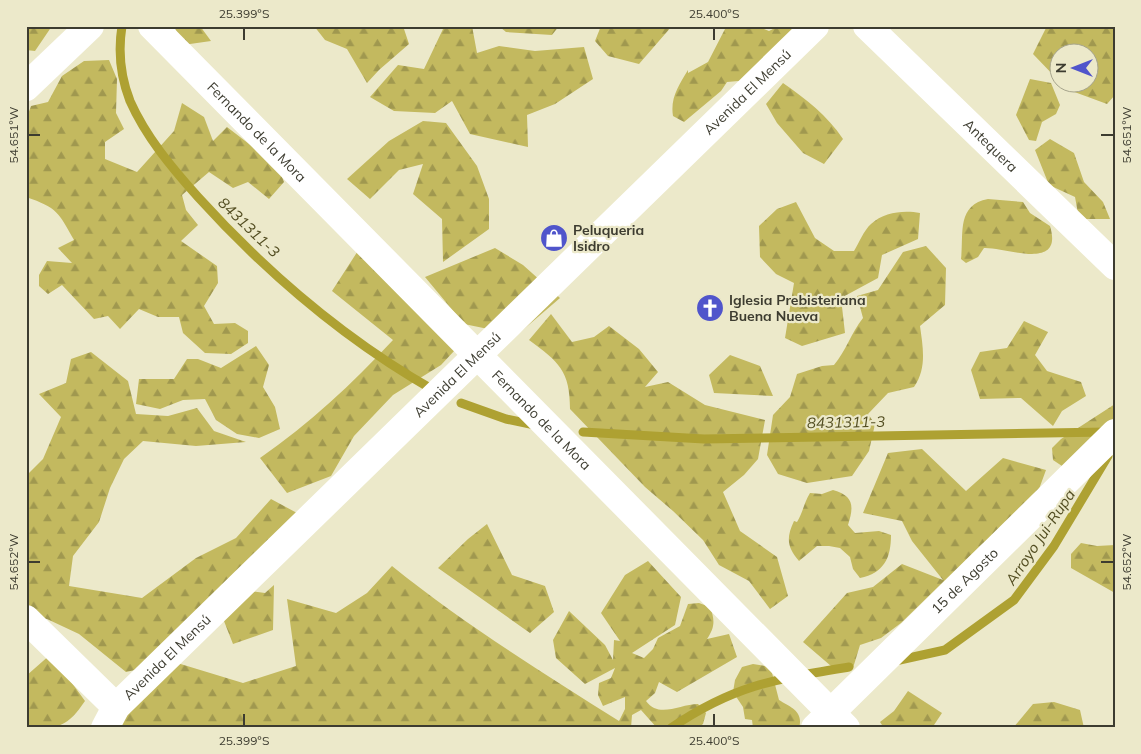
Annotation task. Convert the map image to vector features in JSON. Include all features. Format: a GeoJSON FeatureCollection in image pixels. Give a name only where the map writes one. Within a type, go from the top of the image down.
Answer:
{"type":"FeatureCollection","features":[{"type":"Feature","properties":{"kind":"street"},"geometry":{"type":"LineString","coordinates":[[26,87],[90,26]]}},
{"type":"Feature","properties":{"kind":"street","name":"Fernando de la Mora"},"geometry":{"type":"LineString","coordinates":[[152,26],[780,660],[810,691],[830,722]]}},
{"type":"Feature","properties":{"kind":"street","name":"Avenida El Mensú"},"geometry":{"type":"LineString","coordinates":[[110,718],[815,26]]}},
{"type":"Feature","properties":{"kind":"street","name":"Antequera"},"geometry":{"type":"LineString","coordinates":[[868,26],[1115,266]]}},
{"type":"Feature","properties":{"kind":"street","name":"15 de Agosto"},"geometry":{"type":"LineString","coordinates":[[830,722],[1115,433]]}},
{"type":"Feature","properties":{"kind":"street"},"geometry":{"type":"LineString","coordinates":[[26,619],[110,718]]}},
{"type":"Feature","properties":{"kind":"green space"},"geometry":{"type":"Polygon","coordinates":[[[26,26],[52,26],[35,51],[26,50],[26,26]]]}},
{"type":"Feature","properties":{"kind":"green space"},"geometry":{"type":"Polygon","coordinates":[[[174,26],[200,26],[211,41],[183,45],[174,26]]]}},
{"type":"Feature","properties":{"kind":"green space"},"geometry":{"type":"Polygon","coordinates":[[[314,26],[403,26],[409,44],[367,83],[347,49],[325,40],[314,26]]]}},
{"type":"Feature","properties":{"kind":"green space"},"geometry":{"type":"Polygon","coordinates":[[[447,26],[472,26],[477,53],[499,46],[535,51],[584,47],[593,79],[555,104],[527,115],[528,147],[470,134],[452,101],[435,113],[394,111],[370,97],[398,65],[424,69],[443,29],[447,26]]]}},
{"type":"Feature","properties":{"kind":"green space"},"geometry":{"type":"Polygon","coordinates":[[[499,26],[559,26],[552,35],[506,32],[499,26]]]}},
{"type":"Feature","properties":{"kind":"green space"},"geometry":{"type":"Polygon","coordinates":[[[601,26],[672,26],[639,64],[608,56],[595,41],[601,26]]]}},
{"type":"Feature","properties":{"kind":"green space"},"geometry":{"type":"Polygon","coordinates":[[[728,26],[756,26],[769,31],[779,26],[798,26],[750,80],[727,82],[721,91],[684,122],[673,116],[672,109],[674,97],[679,86],[688,70],[688,73],[708,62],[728,26]]]}},
{"type":"Feature","properties":{"kind":"green space"},"geometry":{"type":"Polygon","coordinates":[[[1047,26],[1115,26],[1115,95],[1107,104],[1074,92],[1098,92],[1098,42],[1048,42],[1048,70],[1033,54],[1047,26]]]}},
{"type":"Feature","properties":{"kind":"green space"},"geometry":{"type":"Polygon","coordinates":[[[109,60],[117,79],[116,113],[124,129],[105,142],[105,159],[137,172],[174,131],[182,103],[204,117],[213,141],[227,127],[253,147],[275,158],[284,182],[269,199],[248,182],[233,188],[209,172],[182,195],[186,210],[198,225],[181,241],[217,266],[218,283],[204,306],[214,324],[235,323],[248,331],[248,343],[231,354],[205,353],[183,333],[179,317],[158,317],[139,309],[120,329],[108,316],[94,319],[62,285],[48,294],[39,286],[39,275],[47,261],[72,263],[58,248],[74,240],[56,212],[45,204],[26,197],[26,120],[31,106],[48,102],[62,76],[84,61],[109,60]]]}},
{"type":"Feature","properties":{"kind":"green space"},"geometry":{"type":"Polygon","coordinates":[[[1030,79],[1048,82],[1048,92],[1055,92],[1060,105],[1056,114],[1042,122],[1036,141],[1029,140],[1016,115],[1030,79]]]}},
{"type":"Feature","properties":{"kind":"green space"},"geometry":{"type":"Polygon","coordinates":[[[783,83],[816,108],[843,139],[824,164],[803,153],[777,123],[766,104],[783,83]]]}},
{"type":"Feature","properties":{"kind":"green space"},"geometry":{"type":"Polygon","coordinates":[[[423,121],[446,123],[477,166],[489,199],[489,229],[443,262],[442,219],[413,194],[423,164],[399,170],[370,199],[347,179],[389,141],[423,121]]]}},
{"type":"Feature","properties":{"kind":"green space"},"geometry":{"type":"Polygon","coordinates":[[[1050,139],[1074,153],[1084,182],[1103,202],[1110,219],[1079,219],[1075,197],[1049,185],[1035,150],[1050,139]]]}},
{"type":"Feature","properties":{"kind":"green space"},"geometry":{"type":"Polygon","coordinates":[[[988,199],[1023,202],[1030,213],[1050,226],[1052,240],[1049,249],[1041,253],[1030,254],[984,248],[978,257],[966,263],[961,259],[962,231],[966,214],[978,202],[988,199]]]}},
{"type":"Feature","properties":{"kind":"green space"},"geometry":{"type":"Polygon","coordinates":[[[796,202],[815,238],[834,251],[854,251],[868,227],[876,220],[888,214],[901,212],[920,213],[918,239],[882,255],[878,278],[841,298],[845,333],[802,346],[785,338],[794,283],[776,274],[760,257],[759,226],[777,209],[796,202]]]}},
{"type":"Feature","properties":{"kind":"green space"},"geometry":{"type":"Polygon","coordinates":[[[363,243],[455,350],[441,365],[393,395],[354,436],[331,476],[287,493],[260,458],[330,403],[393,340],[332,291],[363,243]]]}},
{"type":"Feature","properties":{"kind":"green space"},"geometry":{"type":"Polygon","coordinates":[[[926,246],[946,268],[945,305],[920,326],[923,358],[921,373],[914,387],[888,393],[868,414],[875,424],[869,451],[852,476],[807,483],[778,474],[767,455],[773,415],[790,397],[797,374],[822,366],[834,365],[863,318],[857,296],[878,290],[903,252],[926,246]]]}},
{"type":"Feature","properties":{"kind":"green space"},"geometry":{"type":"Polygon","coordinates":[[[495,248],[523,265],[560,298],[517,335],[464,324],[425,277],[495,248]]]}},
{"type":"Feature","properties":{"kind":"green space"},"geometry":{"type":"Polygon","coordinates":[[[551,314],[572,342],[594,337],[609,326],[639,349],[658,372],[645,387],[668,382],[705,405],[765,420],[758,459],[744,475],[723,492],[740,531],[777,557],[788,596],[770,609],[749,581],[719,565],[703,540],[645,487],[570,409],[568,385],[561,368],[529,340],[551,314]]]}},
{"type":"Feature","properties":{"kind":"green space"},"geometry":{"type":"Polygon","coordinates":[[[1024,321],[1048,332],[1035,355],[1047,371],[1081,382],[1086,396],[1062,411],[1053,426],[1021,398],[980,399],[971,370],[980,352],[1007,348],[1024,321]]]}},
{"type":"Feature","properties":{"kind":"green space"},"geometry":{"type":"Polygon","coordinates":[[[256,346],[269,365],[263,387],[275,407],[280,429],[259,438],[237,434],[216,420],[205,399],[183,400],[160,409],[136,404],[139,379],[174,379],[187,359],[198,359],[221,368],[256,346]]]}},
{"type":"Feature","properties":{"kind":"green space"},"geometry":{"type":"Polygon","coordinates":[[[91,352],[128,381],[136,414],[168,416],[197,408],[214,431],[246,442],[196,446],[143,441],[124,459],[110,488],[99,522],[73,556],[69,586],[142,598],[196,558],[236,538],[271,499],[297,513],[174,662],[243,683],[296,666],[287,599],[336,613],[367,593],[392,566],[475,628],[619,721],[625,709],[625,697],[603,706],[598,695],[599,683],[611,678],[615,668],[585,684],[556,658],[553,640],[569,611],[605,645],[613,660],[614,640],[620,641],[601,613],[625,575],[648,561],[681,597],[675,625],[632,653],[644,658],[653,649],[658,638],[680,626],[688,604],[699,603],[710,607],[713,616],[712,631],[707,639],[729,634],[737,657],[677,692],[659,682],[655,693],[646,701],[651,706],[663,710],[698,704],[706,713],[703,724],[698,728],[657,728],[641,710],[632,715],[631,728],[111,728],[167,663],[126,672],[79,634],[47,619],[26,618],[26,476],[43,459],[61,417],[39,394],[66,383],[71,359],[91,352]]]}},
{"type":"Feature","properties":{"kind":"green space"},"geometry":{"type":"Polygon","coordinates":[[[730,355],[760,366],[773,396],[714,393],[709,375],[730,355]]]}},
{"type":"Feature","properties":{"kind":"green space"},"geometry":{"type":"Polygon","coordinates":[[[1115,404],[1115,433],[1062,466],[1053,460],[1052,448],[1061,439],[1115,404]]]}},
{"type":"Feature","properties":{"kind":"green space"},"geometry":{"type":"Polygon","coordinates":[[[922,449],[966,491],[1003,458],[1046,470],[1035,500],[981,545],[901,623],[881,638],[860,645],[853,668],[838,672],[803,642],[847,593],[873,587],[902,564],[943,580],[912,541],[902,521],[863,513],[888,453],[922,449]]]}},
{"type":"Feature","properties":{"kind":"green space"},"geometry":{"type":"Polygon","coordinates":[[[833,490],[840,492],[849,499],[851,512],[848,525],[855,533],[879,531],[891,535],[888,557],[880,568],[868,576],[860,578],[853,569],[850,557],[840,548],[817,546],[799,561],[790,547],[791,527],[794,521],[797,522],[810,493],[822,494],[833,490]]]}},
{"type":"Feature","properties":{"kind":"green space"},"geometry":{"type":"Polygon","coordinates":[[[487,524],[512,575],[545,586],[554,612],[530,633],[438,568],[468,539],[487,524]]]}},
{"type":"Feature","properties":{"kind":"green space"},"geometry":{"type":"Polygon","coordinates":[[[1081,543],[1097,546],[1115,545],[1115,593],[1071,568],[1071,554],[1081,543]]]}},
{"type":"Feature","properties":{"kind":"green space"},"geometry":{"type":"Polygon","coordinates":[[[274,585],[273,630],[233,644],[222,616],[242,590],[265,593],[274,585]]]}},
{"type":"Feature","properties":{"kind":"green space"},"geometry":{"type":"Polygon","coordinates":[[[51,654],[85,701],[72,717],[60,725],[46,728],[26,728],[26,676],[51,654]]]}},
{"type":"Feature","properties":{"kind":"green space"},"geometry":{"type":"Polygon","coordinates":[[[753,664],[771,669],[779,700],[798,714],[800,717],[799,728],[753,728],[752,720],[745,719],[743,707],[733,692],[735,680],[742,667],[753,664]]]}},
{"type":"Feature","properties":{"kind":"green space"},"geometry":{"type":"Polygon","coordinates":[[[908,691],[942,713],[932,728],[884,728],[880,722],[894,711],[908,691]]]}},
{"type":"Feature","properties":{"kind":"green space"},"geometry":{"type":"Polygon","coordinates":[[[1054,702],[1080,710],[1084,728],[1013,728],[1033,704],[1054,702]]]}},
{"type":"Feature","properties":{"kind":"waterway","name":"8431311-3"},"geometry":{"type":"LineString","coordinates":[[122,26],[121,64],[124,83],[130,101],[152,140],[179,175],[251,252],[309,303],[370,350],[435,391]]}},
{"type":"Feature","properties":{"kind":"waterway","name":"8431311-3"},"geometry":{"type":"LineString","coordinates":[[461,403],[506,419],[535,425]]}},
{"type":"Feature","properties":{"kind":"waterway","name":"8431311-3"},"geometry":{"type":"LineString","coordinates":[[583,432],[704,439],[1107,432]]}},
{"type":"Feature","properties":{"kind":"waterway","name":"Arroyo Jui-Rupa"},"geometry":{"type":"LineString","coordinates":[[895,661],[945,650],[1014,600],[1054,546],[1108,456]]}},
{"type":"Feature","properties":{"kind":"waterway","name":"Arroyo Jui-Rupa"},"geometry":{"type":"LineString","coordinates":[[671,728],[715,702],[756,686],[777,680],[849,667]]}},
{"type":"Feature","properties":{"kind":"place","name":"Peluqueria Isidro"},"geometry":{"type":"Point","coordinates":[554,238]}},
{"type":"Feature","properties":{"kind":"place","name":"Iglesia Prebisteriana Buena Nueva"},"geometry":{"type":"Point","coordinates":[710,308]}}]}
